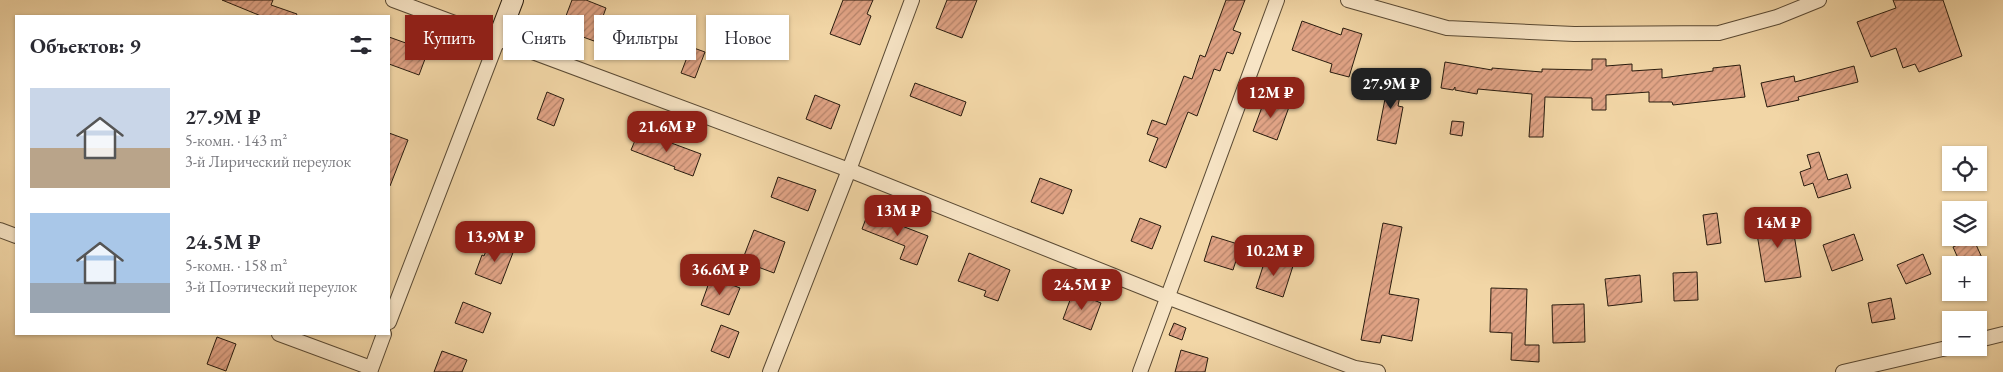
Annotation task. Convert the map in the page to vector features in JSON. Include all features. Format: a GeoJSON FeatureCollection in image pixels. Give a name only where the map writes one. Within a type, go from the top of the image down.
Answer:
{"type":"FeatureCollection","features":[{"type":"Feature","properties":{"kind":"street"},"geometry":{"type":"LineString","coordinates":[[393,0],[849,170],[1166,297],[1355,368],[1378,372]]}},
{"type":"Feature","properties":{"kind":"street"},"geometry":{"type":"LineString","coordinates":[[390,319],[513,0]]}},
{"type":"Feature","properties":{"kind":"street"},"geometry":{"type":"LineString","coordinates":[[770,372],[849,170],[912,0]]}},
{"type":"Feature","properties":{"kind":"street"},"geometry":{"type":"LineString","coordinates":[[1140,372],[1166,297],[1277,0]]}},
{"type":"Feature","properties":{"kind":"street"},"geometry":{"type":"LineString","coordinates":[[1348,0],[1447,28],[1584,34],[1719,33],[1777,17],[1819,0]]}},
{"type":"Feature","properties":{"kind":"street"},"geometry":{"type":"LineString","coordinates":[[0,230],[15,236]]}},
{"type":"Feature","properties":{"kind":"street"},"geometry":{"type":"LineString","coordinates":[[1987,338],[2003,334]]}},
{"type":"Feature","properties":{"kind":"street"},"geometry":{"type":"LineString","coordinates":[[282,335],[371,370],[384,335]]}},
{"type":"Feature","properties":{"kind":"street"},"geometry":{"type":"LineString","coordinates":[[1843,372],[1942,349]]}},
{"type":"Feature","properties":{"kind":"building"},"geometry":{"type":"Polygon","coordinates":[[[222,0],[273,0],[271,5],[297,14],[259,15],[222,0]]]}},
{"type":"Feature","properties":{"kind":"building"},"geometry":{"type":"Polygon","coordinates":[[[572,0],[586,0],[606,8],[603,15],[594,15],[594,41],[584,37],[584,15],[566,15],[572,0]]]}},
{"type":"Feature","properties":{"kind":"building"},"geometry":{"type":"Polygon","coordinates":[[[843,0],[873,0],[867,14],[871,16],[860,45],[830,34],[843,0]]]}},
{"type":"Feature","properties":{"kind":"building"},"geometry":{"type":"Polygon","coordinates":[[[947,0],[977,0],[962,38],[936,28],[947,0]]]}},
{"type":"Feature","properties":{"kind":"building"},"geometry":{"type":"Polygon","coordinates":[[[1226,0],[1245,0],[1233,30],[1241,33],[1233,54],[1227,52],[1220,71],[1214,69],[1197,116],[1188,112],[1166,168],[1149,161],[1158,138],[1147,134],[1152,120],[1166,125],[1184,76],[1192,79],[1200,55],[1205,57],[1226,0]]]}},
{"type":"Feature","properties":{"kind":"building"},"geometry":{"type":"Polygon","coordinates":[[[1893,0],[1943,0],[1962,56],[1919,72],[1915,64],[1903,68],[1896,48],[1871,57],[1857,22],[1896,8],[1893,0]]]}},
{"type":"Feature","properties":{"kind":"building"},"geometry":{"type":"Polygon","coordinates":[[[1302,21],[1341,35],[1343,28],[1362,34],[1349,77],[1330,72],[1332,64],[1292,50],[1302,21]]]}},
{"type":"Feature","properties":{"kind":"building"},"geometry":{"type":"Polygon","coordinates":[[[390,37],[405,43],[405,60],[425,60],[419,75],[390,64],[390,37]]]}},
{"type":"Feature","properties":{"kind":"building"},"geometry":{"type":"Polygon","coordinates":[[[696,49],[705,52],[695,78],[681,73],[686,60],[696,60],[696,49]]]}},
{"type":"Feature","properties":{"kind":"building"},"geometry":{"type":"Polygon","coordinates":[[[1592,59],[1606,59],[1606,66],[1632,64],[1632,71],[1662,69],[1662,78],[1740,65],[1745,97],[1673,105],[1672,102],[1649,102],[1649,92],[1606,95],[1606,110],[1592,110],[1592,98],[1545,97],[1543,137],[1529,137],[1532,94],[1478,89],[1477,94],[1455,90],[1455,87],[1453,90],[1441,88],[1445,62],[1492,70],[1492,68],[1542,72],[1542,69],[1592,70],[1592,59]]]}},
{"type":"Feature","properties":{"kind":"building"},"geometry":{"type":"Polygon","coordinates":[[[1854,66],[1858,82],[1798,97],[1799,100],[1767,107],[1761,83],[1794,76],[1795,82],[1854,66]]]}},
{"type":"Feature","properties":{"kind":"building"},"geometry":{"type":"Polygon","coordinates":[[[1384,75],[1403,79],[1398,106],[1403,107],[1396,144],[1377,140],[1385,99],[1379,98],[1384,75]]]}},
{"type":"Feature","properties":{"kind":"building"},"geometry":{"type":"Polygon","coordinates":[[[915,83],[966,102],[961,116],[910,96],[915,83]]]}},
{"type":"Feature","properties":{"kind":"building"},"geometry":{"type":"Polygon","coordinates":[[[547,92],[564,99],[554,126],[537,119],[547,92]]]}},
{"type":"Feature","properties":{"kind":"building"},"geometry":{"type":"Polygon","coordinates":[[[815,95],[840,105],[831,129],[806,119],[815,95]]]}},
{"type":"Feature","properties":{"kind":"building"},"geometry":{"type":"Polygon","coordinates":[[[1265,99],[1289,107],[1277,140],[1253,131],[1265,99]]]}},
{"type":"Feature","properties":{"kind":"building"},"geometry":{"type":"Polygon","coordinates":[[[1452,121],[1464,122],[1462,136],[1450,134],[1452,121]]]}},
{"type":"Feature","properties":{"kind":"building"},"geometry":{"type":"Polygon","coordinates":[[[639,131],[701,154],[693,176],[631,150],[639,131]]]}},
{"type":"Feature","properties":{"kind":"building"},"geometry":{"type":"Polygon","coordinates":[[[390,133],[408,140],[390,186],[390,133]]]}},
{"type":"Feature","properties":{"kind":"building"},"geometry":{"type":"Polygon","coordinates":[[[1819,152],[1828,180],[1847,174],[1851,188],[1818,198],[1813,183],[1804,186],[1800,172],[1811,168],[1807,155],[1819,152]]]}},
{"type":"Feature","properties":{"kind":"building"},"geometry":{"type":"Polygon","coordinates":[[[778,177],[816,190],[808,211],[771,197],[778,177]]]}},
{"type":"Feature","properties":{"kind":"building"},"geometry":{"type":"Polygon","coordinates":[[[1040,178],[1072,190],[1063,214],[1031,202],[1040,178]]]}},
{"type":"Feature","properties":{"kind":"building"},"geometry":{"type":"Polygon","coordinates":[[[868,213],[928,236],[917,265],[900,259],[905,246],[862,229],[868,213]]]}},
{"type":"Feature","properties":{"kind":"building"},"geometry":{"type":"Polygon","coordinates":[[[1717,213],[1721,243],[1707,245],[1703,215],[1717,213]]]}},
{"type":"Feature","properties":{"kind":"building"},"geometry":{"type":"Polygon","coordinates":[[[1791,216],[1801,277],[1765,282],[1755,222],[1791,216]]]}},
{"type":"Feature","properties":{"kind":"building"},"geometry":{"type":"Polygon","coordinates":[[[1140,218],[1161,226],[1152,249],[1131,241],[1140,218]]]}},
{"type":"Feature","properties":{"kind":"building"},"geometry":{"type":"Polygon","coordinates":[[[1383,223],[1402,227],[1389,294],[1419,299],[1412,341],[1382,335],[1380,343],[1361,340],[1383,223]]]}},
{"type":"Feature","properties":{"kind":"building"},"geometry":{"type":"Polygon","coordinates":[[[754,230],[785,242],[774,273],[742,261],[754,230]]]}},
{"type":"Feature","properties":{"kind":"building"},"geometry":{"type":"Polygon","coordinates":[[[1854,234],[1863,260],[1832,271],[1823,245],[1854,234]]]}},
{"type":"Feature","properties":{"kind":"building"},"geometry":{"type":"Polygon","coordinates":[[[1212,236],[1241,245],[1233,270],[1204,261],[1212,236]]]}},
{"type":"Feature","properties":{"kind":"building"},"geometry":{"type":"Polygon","coordinates":[[[490,241],[514,250],[501,284],[475,274],[490,241]]]}},
{"type":"Feature","properties":{"kind":"building"},"geometry":{"type":"Polygon","coordinates":[[[1977,246],[1981,256],[1957,256],[1953,247],[1977,246]]]}},
{"type":"Feature","properties":{"kind":"building"},"geometry":{"type":"Polygon","coordinates":[[[969,253],[1010,270],[998,301],[984,296],[986,291],[958,281],[969,253]]]}},
{"type":"Feature","properties":{"kind":"building"},"geometry":{"type":"Polygon","coordinates":[[[1923,254],[1931,274],[1906,284],[1897,265],[1923,254]]]}},
{"type":"Feature","properties":{"kind":"building"},"geometry":{"type":"Polygon","coordinates":[[[1266,257],[1293,266],[1283,297],[1256,288],[1266,257]]]}},
{"type":"Feature","properties":{"kind":"building"},"geometry":{"type":"Polygon","coordinates":[[[1697,272],[1698,300],[1674,301],[1673,273],[1697,272]]]}},
{"type":"Feature","properties":{"kind":"building"},"geometry":{"type":"Polygon","coordinates":[[[1640,275],[1642,302],[1608,306],[1605,279],[1640,275]]]}},
{"type":"Feature","properties":{"kind":"building"},"geometry":{"type":"Polygon","coordinates":[[[711,277],[740,288],[729,315],[701,305],[711,277]]]}},
{"type":"Feature","properties":{"kind":"building"},"geometry":{"type":"Polygon","coordinates":[[[1491,288],[1527,289],[1525,345],[1539,345],[1539,362],[1511,360],[1512,333],[1490,332],[1491,288]]]}},
{"type":"Feature","properties":{"kind":"building"},"geometry":{"type":"Polygon","coordinates":[[[1073,292],[1101,303],[1091,330],[1063,319],[1073,292]]]}},
{"type":"Feature","properties":{"kind":"building"},"geometry":{"type":"Polygon","coordinates":[[[1891,298],[1895,319],[1872,323],[1868,303],[1891,298]]]}},
{"type":"Feature","properties":{"kind":"building"},"geometry":{"type":"Polygon","coordinates":[[[463,302],[491,313],[483,333],[455,323],[463,302]]]}},
{"type":"Feature","properties":{"kind":"building"},"geometry":{"type":"Polygon","coordinates":[[[1584,304],[1585,342],[1553,343],[1552,305],[1584,304]]]}},
{"type":"Feature","properties":{"kind":"building"},"geometry":{"type":"Polygon","coordinates":[[[1174,323],[1186,328],[1182,340],[1169,335],[1174,323]]]}},
{"type":"Feature","properties":{"kind":"building"},"geometry":{"type":"Polygon","coordinates":[[[721,325],[739,332],[729,358],[711,351],[721,325]]]}},
{"type":"Feature","properties":{"kind":"building"},"geometry":{"type":"Polygon","coordinates":[[[217,337],[236,344],[226,371],[207,364],[217,337]]]}},
{"type":"Feature","properties":{"kind":"building"},"geometry":{"type":"Polygon","coordinates":[[[1181,350],[1208,358],[1205,372],[1175,372],[1181,350]]]}},
{"type":"Feature","properties":{"kind":"building"},"geometry":{"type":"Polygon","coordinates":[[[442,351],[467,360],[462,372],[434,372],[442,351]]]}}]}
